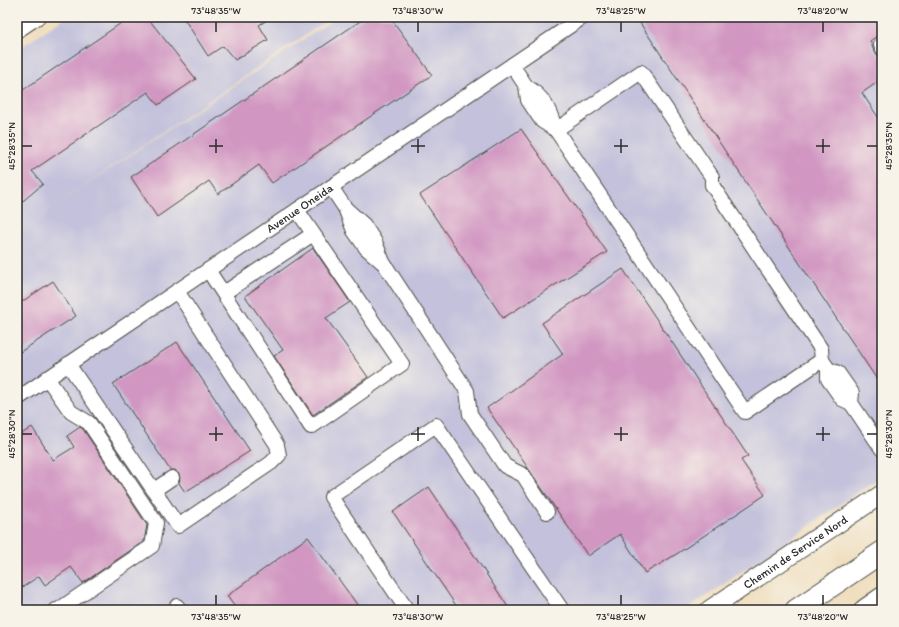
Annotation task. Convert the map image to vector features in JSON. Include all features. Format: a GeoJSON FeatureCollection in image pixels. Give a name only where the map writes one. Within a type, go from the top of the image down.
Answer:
{"type":"FeatureCollection","features":[{"type":"Feature","properties":{"kind":"highway"},"geometry":{"type":"LineString","coordinates":[[796,610],[882,552]]}},
{"type":"Feature","properties":{"kind":"highway"},"geometry":{"type":"LineString","coordinates":[[865,610],[882,598]]}},
{"type":"Feature","properties":{"kind":"main road","name":"Chemin de Service Nord"},"geometry":{"type":"LineString","coordinates":[[709,610],[882,494]]}},
{"type":"Feature","properties":{"kind":"street"},"geometry":{"type":"LineString","coordinates":[[17,31],[38,17]]}},
{"type":"Feature","properties":{"kind":"street","name":"Avenue Oneida"},"geometry":{"type":"LineString","coordinates":[[17,399],[583,17]]}},
{"type":"Feature","properties":{"kind":"street"},"geometry":{"type":"LineString","coordinates":[[512,65],[526,86],[528,100],[542,120],[556,130],[745,412],[825,365]]}},
{"type":"Feature","properties":{"kind":"street"},"geometry":{"type":"LineString","coordinates":[[556,130],[641,72],[712,177],[712,186],[821,349],[825,365],[838,373],[852,394],[851,403],[882,449]]}},
{"type":"Feature","properties":{"kind":"street"},"geometry":{"type":"LineString","coordinates":[[331,187],[345,208],[354,231],[366,248],[383,262],[467,391],[470,414],[505,466],[522,475],[547,512]]}},
{"type":"Feature","properties":{"kind":"street"},"geometry":{"type":"LineString","coordinates":[[208,270],[311,427],[402,364],[297,210]]}},
{"type":"Feature","properties":{"kind":"street"},"geometry":{"type":"LineString","coordinates":[[224,293],[313,234]]}},
{"type":"Feature","properties":{"kind":"street"},"geometry":{"type":"LineString","coordinates":[[68,364],[178,526],[271,463],[279,455],[277,445],[177,291]]}},
{"type":"Feature","properties":{"kind":"street"},"geometry":{"type":"LineString","coordinates":[[47,378],[71,412],[89,424],[156,523],[152,546],[56,610]]}},
{"type":"Feature","properties":{"kind":"street"},"geometry":{"type":"LineString","coordinates":[[407,610],[331,497],[436,425],[562,610]]}},
{"type":"Feature","properties":{"kind":"street"},"geometry":{"type":"LineString","coordinates":[[154,490],[172,478]]}},
{"type":"Feature","properties":{"kind":"shaded area"},"geometry":{"type":"Polygon","coordinates":[[[66,17],[332,17],[38,217],[337,17],[882,17],[882,476],[686,610],[17,610],[17,50],[66,17]]]}},
{"type":"Feature","properties":{"kind":"building"},"geometry":{"type":"Polygon","coordinates":[[[130,17],[147,17],[196,79],[158,105],[148,92],[32,171],[43,184],[17,206],[17,94],[130,17]]]}},
{"type":"Feature","properties":{"kind":"building"},"geometry":{"type":"Polygon","coordinates":[[[183,17],[272,17],[259,25],[268,40],[235,60],[223,46],[208,56],[183,17]]]}},
{"type":"Feature","properties":{"kind":"building"},"geometry":{"type":"Polygon","coordinates":[[[366,17],[390,17],[432,75],[272,183],[259,165],[218,194],[209,181],[157,217],[131,177],[366,17]]]}},
{"type":"Feature","properties":{"kind":"building"},"geometry":{"type":"Polygon","coordinates":[[[649,17],[882,17],[882,33],[870,41],[874,51],[882,60],[882,79],[862,93],[882,123],[882,387],[640,23],[649,17]]]}},
{"type":"Feature","properties":{"kind":"building"},"geometry":{"type":"Polygon","coordinates":[[[521,129],[607,252],[503,318],[420,195],[521,129]]]}},
{"type":"Feature","properties":{"kind":"building"},"geometry":{"type":"Polygon","coordinates":[[[313,248],[350,302],[326,318],[368,377],[313,415],[274,356],[283,350],[245,296],[313,248]]]}},
{"type":"Feature","properties":{"kind":"building"},"geometry":{"type":"Polygon","coordinates":[[[623,269],[748,456],[741,460],[765,495],[675,555],[645,573],[620,534],[588,556],[487,408],[563,354],[542,323],[623,269]]]}},
{"type":"Feature","properties":{"kind":"building"},"geometry":{"type":"Polygon","coordinates":[[[53,281],[76,316],[17,354],[17,305],[53,281]]]}},
{"type":"Feature","properties":{"kind":"building"},"geometry":{"type":"Polygon","coordinates":[[[177,342],[250,451],[185,492],[179,483],[179,474],[175,470],[170,470],[113,384],[177,342]]]}},
{"type":"Feature","properties":{"kind":"building"},"geometry":{"type":"Polygon","coordinates":[[[32,427],[53,460],[74,447],[67,436],[80,427],[83,429],[147,525],[144,541],[83,583],[71,567],[45,585],[39,576],[17,591],[17,437],[32,427]]]}},
{"type":"Feature","properties":{"kind":"building"},"geometry":{"type":"Polygon","coordinates":[[[429,487],[510,610],[459,610],[393,512],[429,487]]]}},
{"type":"Feature","properties":{"kind":"building"},"geometry":{"type":"Polygon","coordinates":[[[308,537],[361,610],[237,610],[227,596],[308,537]]]}}]}
